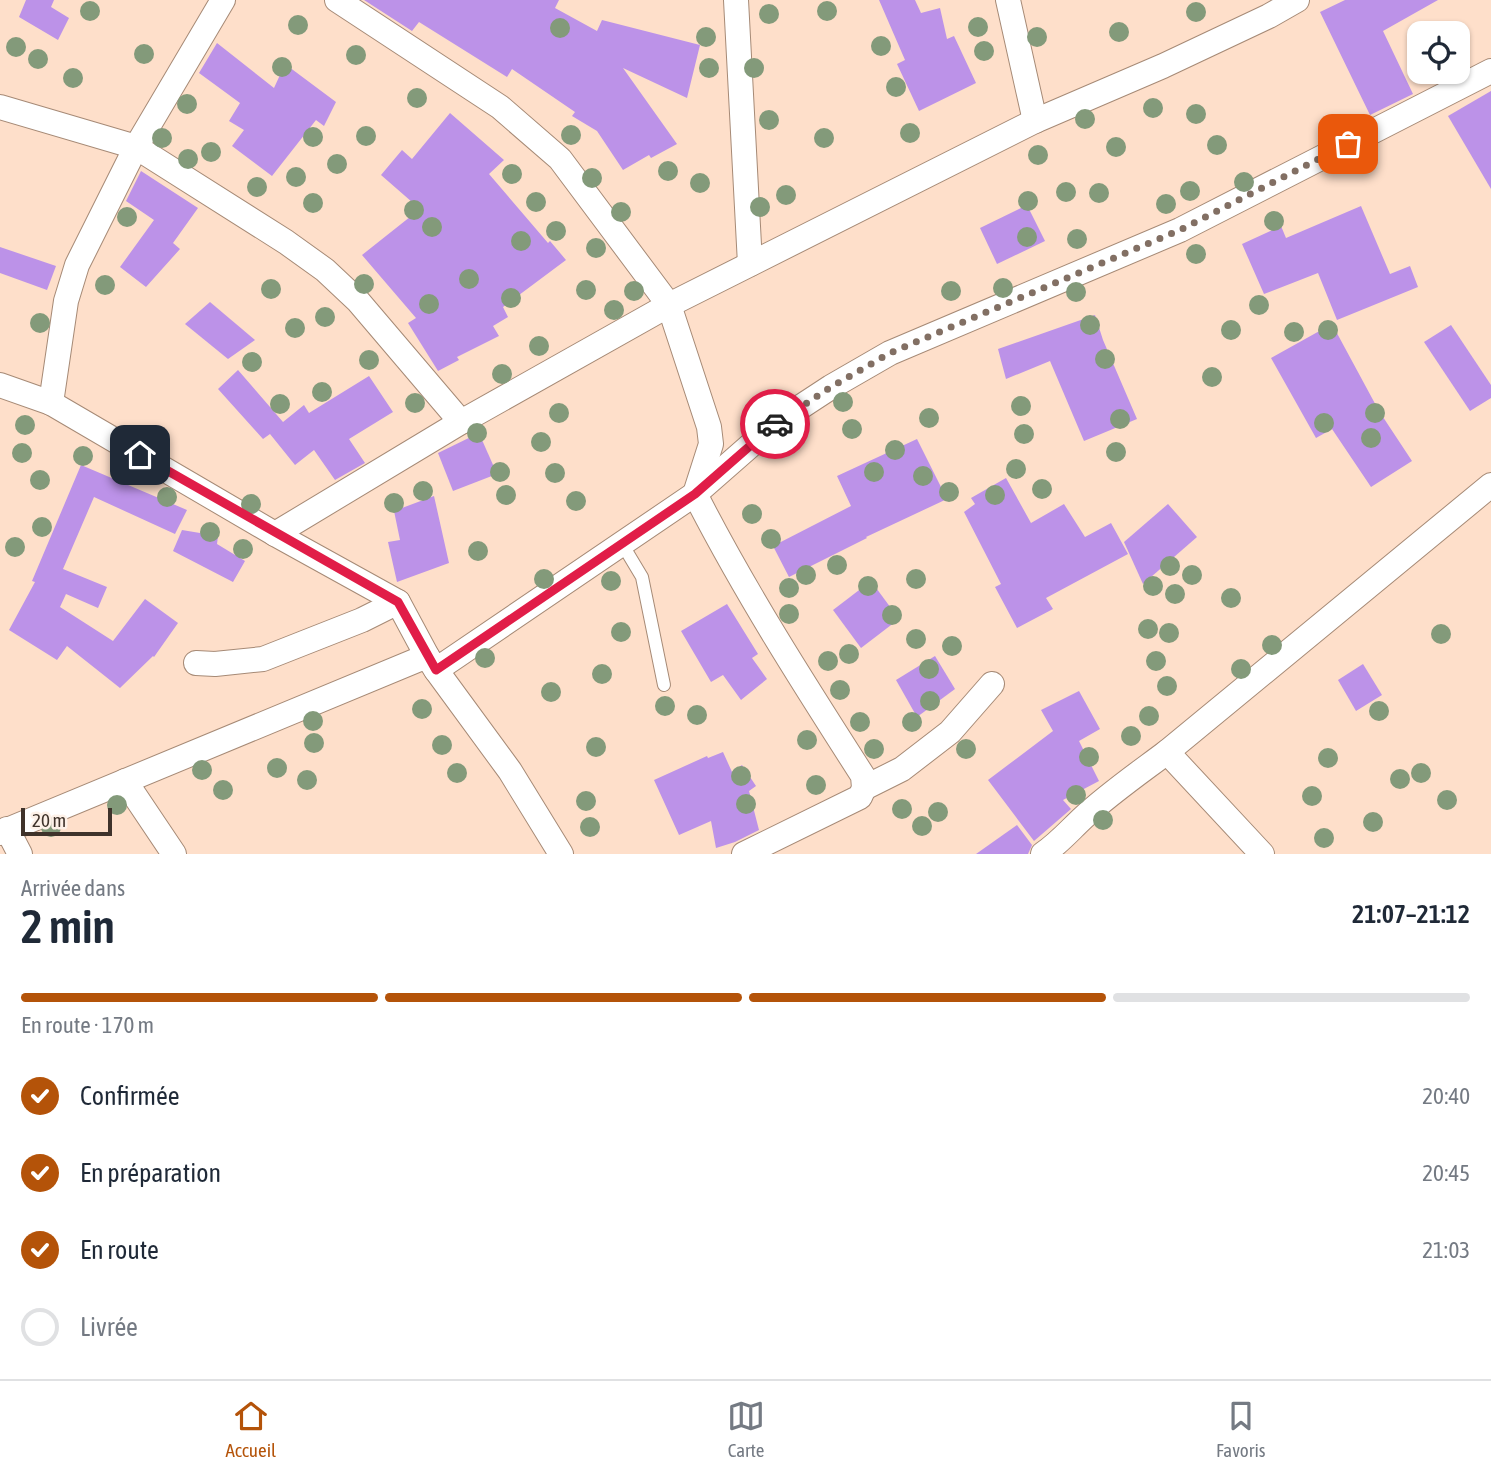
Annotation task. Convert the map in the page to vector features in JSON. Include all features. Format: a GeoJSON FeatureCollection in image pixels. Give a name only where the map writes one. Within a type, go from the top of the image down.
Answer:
{"type":"FeatureCollection","features":[{"type":"Feature","properties":{"kind":"street"},"geometry":{"type":"LineString","coordinates":[[51,403],[65,300],[77,265],[136,147],[223,0]]}},
{"type":"Feature","properties":{"kind":"street"},"geometry":{"type":"LineString","coordinates":[[337,0],[500,107],[560,159],[668,305],[709,428],[710,444],[695,494],[724,550],[786,656],[863,776],[864,788],[860,797],[744,854]]}},
{"type":"Feature","properties":{"kind":"street"},"geometry":{"type":"LineString","coordinates":[[736,0],[750,264]]}},
{"type":"Feature","properties":{"kind":"street"},"geometry":{"type":"LineString","coordinates":[[1007,0],[1035,121]]}},
{"type":"Feature","properties":{"kind":"street"},"geometry":{"type":"LineString","coordinates":[[275,534],[461,422],[668,305],[1035,121],[1163,66],[1297,0]]}},
{"type":"Feature","properties":{"kind":"street"},"geometry":{"type":"LineString","coordinates":[[20,854],[3,831],[125,780],[431,663],[695,494],[776,423],[890,353],[1180,230],[1491,71]]}},
{"type":"Feature","properties":{"kind":"street"},"geometry":{"type":"LineString","coordinates":[[0,107],[136,147],[326,270],[358,301],[461,422]]}},
{"type":"Feature","properties":{"kind":"street"},"geometry":{"type":"LineString","coordinates":[[0,385],[51,403],[275,534],[398,602],[431,663],[510,771],[561,854]]}},
{"type":"Feature","properties":{"kind":"street"},"geometry":{"type":"LineString","coordinates":[[1043,854],[1058,844],[1114,792],[1167,752],[1491,485]]}},
{"type":"Feature","properties":{"kind":"street"},"geometry":{"type":"LineString","coordinates":[[196,663],[215,664],[263,659],[362,620],[398,602]]}},
{"type":"Feature","properties":{"kind":"street"},"geometry":{"type":"LineString","coordinates":[[864,788],[902,769],[950,732],[992,684]]}},
{"type":"Feature","properties":{"kind":"street"},"geometry":{"type":"LineString","coordinates":[[1167,752],[1262,854]]}},
{"type":"Feature","properties":{"kind":"street"},"geometry":{"type":"LineString","coordinates":[[125,780],[174,854]]}},
{"type":"Feature","properties":{"kind":"lane"},"geometry":{"type":"LineString","coordinates":[[621,542],[642,577],[664,685]]}},
{"type":"Feature","properties":{"kind":"building"},"geometry":{"type":"Polygon","coordinates":[[[26,0],[54,0],[51,7],[69,18],[58,40],[19,17],[26,0]]]}},
{"type":"Feature","properties":{"kind":"building"},"geometry":{"type":"Polygon","coordinates":[[[364,0],[559,0],[555,8],[597,31],[602,20],[700,45],[687,98],[623,68],[677,144],[651,158],[649,155],[623,170],[597,131],[572,116],[575,112],[512,69],[507,77],[419,22],[412,31],[364,0]]]}},
{"type":"Feature","properties":{"kind":"building"},"geometry":{"type":"Polygon","coordinates":[[[879,0],[915,0],[921,13],[940,8],[947,39],[954,36],[976,83],[919,111],[897,64],[905,60],[879,0]]]}},
{"type":"Feature","properties":{"kind":"building"},"geometry":{"type":"Polygon","coordinates":[[[1345,0],[1438,0],[1383,31],[1413,94],[1370,115],[1320,12],[1345,0]]]}},
{"type":"Feature","properties":{"kind":"building"},"geometry":{"type":"Polygon","coordinates":[[[217,43],[274,88],[285,64],[336,102],[324,126],[316,120],[272,176],[232,146],[244,130],[229,121],[240,103],[199,73],[217,43]]]}},
{"type":"Feature","properties":{"kind":"building"},"geometry":{"type":"Polygon","coordinates":[[[1491,91],[1491,189],[1448,116],[1491,91]]]}},
{"type":"Feature","properties":{"kind":"building"},"geometry":{"type":"Polygon","coordinates":[[[450,113],[504,160],[489,174],[566,260],[503,307],[508,317],[493,326],[499,336],[457,357],[459,360],[438,371],[408,323],[416,318],[362,255],[420,209],[381,175],[402,150],[412,159],[450,113]]]}},
{"type":"Feature","properties":{"kind":"building"},"geometry":{"type":"Polygon","coordinates":[[[141,171],[198,208],[173,243],[180,249],[146,287],[120,267],[154,220],[126,201],[141,171]]]}},
{"type":"Feature","properties":{"kind":"building"},"geometry":{"type":"Polygon","coordinates":[[[1027,205],[1045,241],[997,264],[980,228],[1027,205]]]}},
{"type":"Feature","properties":{"kind":"building"},"geometry":{"type":"Polygon","coordinates":[[[1361,206],[1390,274],[1410,266],[1418,287],[1337,320],[1318,273],[1264,294],[1242,244],[1281,226],[1286,238],[1361,206]]]}},
{"type":"Feature","properties":{"kind":"building"},"geometry":{"type":"Polygon","coordinates":[[[0,247],[56,266],[47,290],[0,273],[0,247]]]}},
{"type":"Feature","properties":{"kind":"building"},"geometry":{"type":"Polygon","coordinates":[[[210,302],[255,340],[228,359],[185,324],[210,302]]]}},
{"type":"Feature","properties":{"kind":"building"},"geometry":{"type":"Polygon","coordinates":[[[1095,315],[1137,419],[1084,441],[1050,361],[1006,379],[998,349],[1095,315]]]}},
{"type":"Feature","properties":{"kind":"building"},"geometry":{"type":"Polygon","coordinates":[[[1332,324],[1379,411],[1412,461],[1371,487],[1332,429],[1316,438],[1271,358],[1332,324]]]}},
{"type":"Feature","properties":{"kind":"building"},"geometry":{"type":"Polygon","coordinates":[[[1451,325],[1491,385],[1491,398],[1470,411],[1424,342],[1451,325]]]}},
{"type":"Feature","properties":{"kind":"building"},"geometry":{"type":"Polygon","coordinates":[[[238,370],[283,422],[304,405],[309,413],[369,376],[393,412],[349,439],[365,463],[335,480],[314,450],[295,465],[270,434],[263,439],[218,389],[238,370]]]}},
{"type":"Feature","properties":{"kind":"building"},"geometry":{"type":"Polygon","coordinates":[[[479,433],[497,474],[453,491],[438,453],[479,433]]]}},
{"type":"Feature","properties":{"kind":"building"},"geometry":{"type":"Polygon","coordinates":[[[917,439],[947,499],[789,577],[773,546],[851,506],[837,476],[917,439]]]}},
{"type":"Feature","properties":{"kind":"building"},"geometry":{"type":"Polygon","coordinates":[[[81,465],[187,510],[175,534],[94,497],[63,569],[107,587],[98,608],[66,594],[60,607],[113,641],[145,599],[178,623],[154,657],[120,688],[67,646],[57,660],[9,630],[35,582],[32,581],[81,465]]]}},
{"type":"Feature","properties":{"kind":"building"},"geometry":{"type":"Polygon","coordinates":[[[1006,478],[1031,523],[1064,504],[1085,537],[1111,523],[1128,554],[1046,598],[1053,609],[1017,628],[995,587],[1001,584],[964,512],[975,504],[971,498],[1006,478]]]}},
{"type":"Feature","properties":{"kind":"building"},"geometry":{"type":"Polygon","coordinates":[[[434,496],[449,563],[397,582],[388,542],[400,540],[394,511],[434,496]]]}},
{"type":"Feature","properties":{"kind":"building"},"geometry":{"type":"Polygon","coordinates":[[[1168,504],[1197,537],[1143,584],[1124,542],[1168,504]]]}},
{"type":"Feature","properties":{"kind":"building"},"geometry":{"type":"Polygon","coordinates":[[[182,530],[218,536],[217,544],[245,561],[233,582],[173,551],[182,530]]]}},
{"type":"Feature","properties":{"kind":"building"},"geometry":{"type":"Polygon","coordinates":[[[871,581],[899,619],[861,648],[833,610],[871,581]]]}},
{"type":"Feature","properties":{"kind":"building"},"geometry":{"type":"Polygon","coordinates":[[[727,604],[758,654],[752,658],[767,679],[741,700],[723,675],[711,682],[681,631],[727,604]]]}},
{"type":"Feature","properties":{"kind":"building"},"geometry":{"type":"Polygon","coordinates":[[[935,656],[955,689],[917,717],[896,680],[935,656]]]}},
{"type":"Feature","properties":{"kind":"building"},"geometry":{"type":"Polygon","coordinates":[[[1363,664],[1382,695],[1356,711],[1338,680],[1363,664]]]}},
{"type":"Feature","properties":{"kind":"building"},"geometry":{"type":"Polygon","coordinates":[[[1079,691],[1100,729],[1079,741],[1099,781],[1063,800],[1071,809],[1034,841],[988,780],[1053,731],[1041,710],[1079,691]]]}},
{"type":"Feature","properties":{"kind":"building"},"geometry":{"type":"Polygon","coordinates":[[[723,752],[732,772],[742,765],[756,786],[749,791],[759,830],[716,848],[711,821],[679,835],[654,780],[707,756],[708,758],[723,752]]]}},
{"type":"Feature","properties":{"kind":"building"},"geometry":{"type":"Polygon","coordinates":[[[1017,825],[1032,845],[1028,854],[976,854],[1017,825]]]}},
{"type":"Feature","properties":{"kind":"way so far"},"geometry":{"type":"LineString","coordinates":[[775,424],[890,353],[1180,230],[1348,144]]}},
{"type":"Feature","properties":{"kind":"route"},"geometry":{"type":"LineString","coordinates":[[140,455],[398,602],[436,670],[695,494],[775,424]]}}]}
